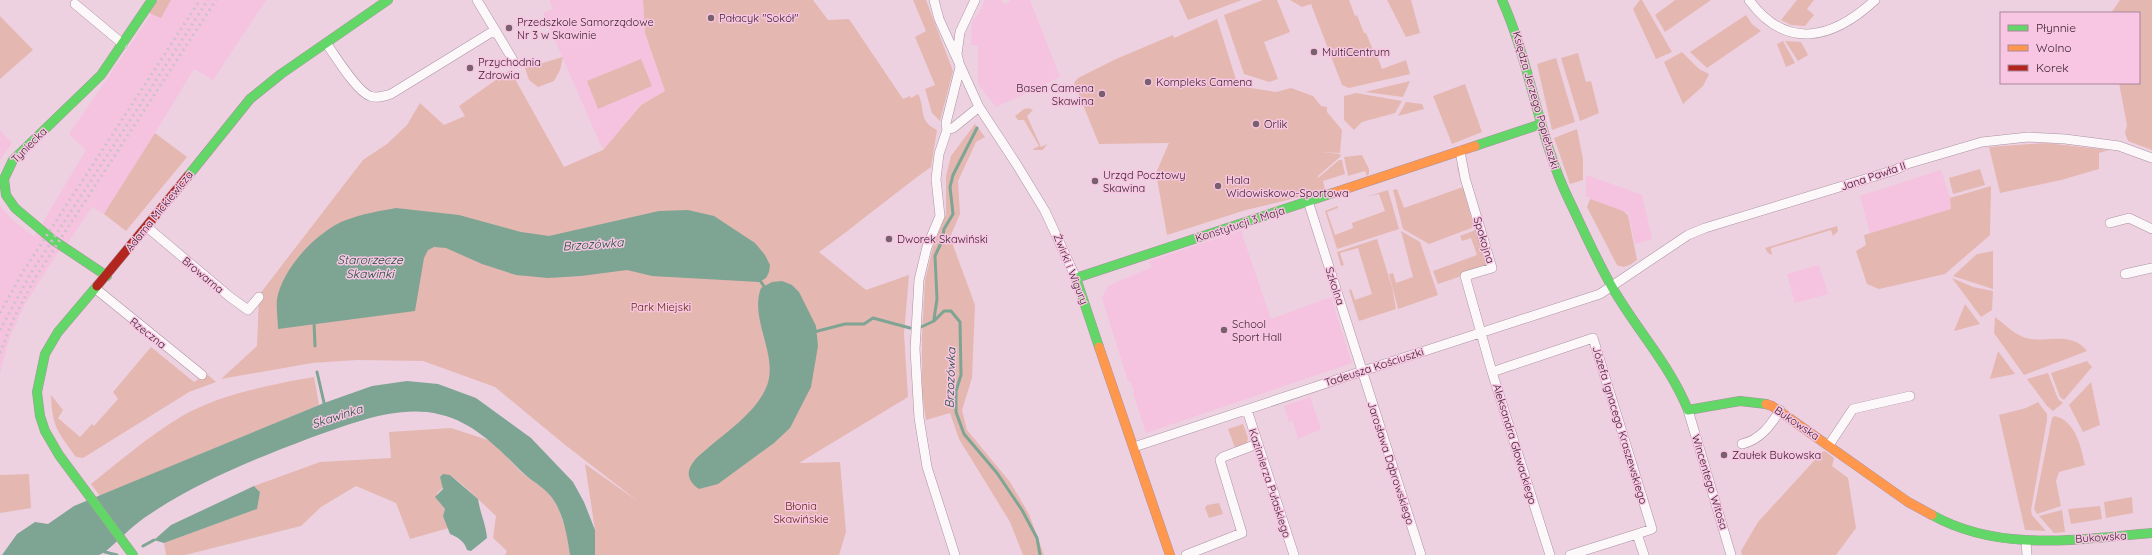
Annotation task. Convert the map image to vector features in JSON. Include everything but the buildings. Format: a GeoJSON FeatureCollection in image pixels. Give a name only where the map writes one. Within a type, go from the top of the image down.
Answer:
{"type":"FeatureCollection","features":[{"type":"Feature","properties":{"kind":"street","name":"Tyniecka"},"geometry":{"type":"LineString","coordinates":[[107,276],[17,211],[8,200],[4,182],[6,171],[13,160],[96,80],[123,44],[152,0]]}},
{"type":"Feature","properties":{"kind":"street","name":"Adama Mickiewicza"},"geometry":{"type":"LineString","coordinates":[[133,555],[52,446],[43,426],[39,411],[38,386],[43,360],[52,341],[107,276],[250,99],[276,78],[388,0]]}},
{"type":"Feature","properties":{"kind":"street"},"geometry":{"type":"LineString","coordinates":[[477,0],[513,60]]}},
{"type":"Feature","properties":{"kind":"street","name":"Żwirki i Wigury"},"geometry":{"type":"LineString","coordinates":[[934,0],[943,28],[979,107],[1045,211],[1076,278],[1170,555]]}},
{"type":"Feature","properties":{"kind":"street"},"geometry":{"type":"LineString","coordinates":[[955,555],[927,467],[919,418],[915,349],[919,280],[927,248],[940,216],[936,179],[939,154],[947,130],[946,123],[960,67],[957,54],[960,32],[975,0]]}},
{"type":"Feature","properties":{"kind":"street","name":"Księdza Jerzego Popiełuszki"},"geometry":{"type":"LineString","coordinates":[[1502,0],[1515,28],[1554,166],[1612,287]]}},
{"type":"Feature","properties":{"kind":"street"},"geometry":{"type":"LineString","coordinates":[[1749,0],[1758,12],[1775,26],[1794,33],[1806,34],[1825,32],[1839,27],[1875,0]]}},
{"type":"Feature","properties":{"kind":"street"},"geometry":{"type":"LineString","coordinates":[[74,1],[123,44]]}},
{"type":"Feature","properties":{"kind":"street"},"geometry":{"type":"LineString","coordinates":[[943,28],[953,32],[960,32]]}},
{"type":"Feature","properties":{"kind":"street"},"geometry":{"type":"LineString","coordinates":[[326,43],[361,90],[370,96],[380,97],[392,94],[495,30]]}},
{"type":"Feature","properties":{"kind":"street"},"geometry":{"type":"LineString","coordinates":[[947,130],[953,128],[979,107]]}},
{"type":"Feature","properties":{"kind":"street","name":"Konstytucji 3 Maja"},"geometry":{"type":"LineString","coordinates":[[1076,278],[1542,124]]}},
{"type":"Feature","properties":{"kind":"street","name":"Jana Pawła II"},"geometry":{"type":"LineString","coordinates":[[1612,287],[1688,235],[1705,228],[1895,170],[1907,164],[1982,142],[2028,137],[2065,139],[2119,146],[2152,158]]}},
{"type":"Feature","properties":{"kind":"street","name":"Spokojna"},"geometry":{"type":"LineString","coordinates":[[1460,151],[1465,178],[1492,268],[1465,276],[1481,332]]}},
{"type":"Feature","properties":{"kind":"street","name":"Szkolna"},"geometry":{"type":"LineString","coordinates":[[1308,201],[1363,370]]}},
{"type":"Feature","properties":{"kind":"street"},"geometry":{"type":"LineString","coordinates":[[2110,223],[2129,218],[2152,229]]}},
{"type":"Feature","properties":{"kind":"street","name":"Browarna"},"geometry":{"type":"LineString","coordinates":[[147,227],[224,292],[248,310],[259,297]]}},
{"type":"Feature","properties":{"kind":"street"},"geometry":{"type":"LineString","coordinates":[[2125,274],[2152,268]]}},
{"type":"Feature","properties":{"kind":"street"},"geometry":{"type":"LineString","coordinates":[[1612,287],[1673,378],[1688,410]]}},
{"type":"Feature","properties":{"kind":"street","name":"Tadeusza Kościuszki"},"geometry":{"type":"LineString","coordinates":[[1134,447],[1363,370],[1600,294],[1612,287]]}},
{"type":"Feature","properties":{"kind":"street","name":"Rzeczna"},"geometry":{"type":"LineString","coordinates":[[96,289],[202,375]]}},
{"type":"Feature","properties":{"kind":"street","name":"Aleksandra Głowackiego"},"geometry":{"type":"LineString","coordinates":[[1481,332],[1492,372],[1550,555]]}},
{"type":"Feature","properties":{"kind":"street","name":"Józefa Ignacego Kraszewskiego"},"geometry":{"type":"LineString","coordinates":[[1492,372],[1593,338],[1652,529],[1570,555]]}},
{"type":"Feature","properties":{"kind":"street","name":"Jarosława Dąbrowskiego"},"geometry":{"type":"LineString","coordinates":[[1363,370],[1421,555]]}},
{"type":"Feature","properties":{"kind":"street"},"geometry":{"type":"LineString","coordinates":[[1829,445],[1853,409],[1910,396]]}},
{"type":"Feature","properties":{"kind":"street","name":"Bukowska"},"geometry":{"type":"LineString","coordinates":[[1688,410],[1724,402],[1750,400],[1760,402],[1780,410],[1908,502],[1937,518],[1981,535],[2026,541],[2052,541],[2152,533]]}},
{"type":"Feature","properties":{"kind":"street","name":"Kazimierza Pułaskiego"},"geometry":{"type":"LineString","coordinates":[[1247,410],[1294,555]]}},
{"type":"Feature","properties":{"kind":"street","name":"Wincentego Witosa"},"geometry":{"type":"LineString","coordinates":[[1688,410],[1730,555]]}},
{"type":"Feature","properties":{"kind":"street"},"geometry":{"type":"LineString","coordinates":[[1742,444],[1752,442],[1762,434],[1780,410]]}},
{"type":"Feature","properties":{"kind":"street"},"geometry":{"type":"LineString","coordinates":[[1186,555],[1242,533],[1220,460],[1223,457],[1257,444]]}},
{"type":"Feature","properties":{"kind":"street"},"geometry":{"type":"LineString","coordinates":[[1637,534],[1644,555]]}},
{"type":"Feature","properties":{"kind":"street"},"geometry":{"type":"LineString","coordinates":[[2026,541],[2027,555]]}},
{"type":"Feature","properties":{"kind":"shaded area"},"geometry":{"type":"Polygon","coordinates":[[[161,0],[266,0],[213,80],[194,69],[111,205],[104,214],[92,207],[63,250],[60,249],[24,306],[9,339],[0,373],[0,206],[14,221],[34,237],[86,150],[69,134],[161,0]]]}},
{"type":"Feature","properties":{"kind":"shaded area"},"geometry":{"type":"Polygon","coordinates":[[[549,0],[643,0],[645,33],[665,91],[640,105],[603,150],[543,13],[553,9],[549,0]]]}},
{"type":"Feature","properties":{"kind":"shaded area"},"geometry":{"type":"Polygon","coordinates":[[[985,0],[1001,0],[1005,5],[1011,0],[1030,0],[1060,77],[996,107],[978,84],[978,45],[971,45],[972,21],[979,13],[985,0]]]}},
{"type":"Feature","properties":{"kind":"shaded area"},"geometry":{"type":"Polygon","coordinates":[[[0,130],[12,143],[0,160],[0,130]]]}},
{"type":"Feature","properties":{"kind":"shaded area"},"geometry":{"type":"Polygon","coordinates":[[[1941,170],[1950,198],[1951,209],[1870,233],[1860,196],[1941,170]]]}},
{"type":"Feature","properties":{"kind":"shaded area"},"geometry":{"type":"Polygon","coordinates":[[[1586,175],[1642,195],[1652,239],[1635,244],[1628,211],[1621,215],[1586,196],[1586,175]]]}},
{"type":"Feature","properties":{"kind":"shaded area"},"geometry":{"type":"Polygon","coordinates":[[[1242,230],[1243,237],[1271,319],[1331,297],[1352,363],[1146,433],[1133,393],[1134,391],[1131,382],[1128,381],[1102,298],[1108,286],[1152,267],[1149,261],[1242,230]]]}},
{"type":"Feature","properties":{"kind":"shaded area"},"geometry":{"type":"Polygon","coordinates":[[[1819,265],[1828,294],[1795,303],[1787,274],[1819,265]]]}},
{"type":"Feature","properties":{"kind":"shaded area"},"geometry":{"type":"Polygon","coordinates":[[[1310,397],[1321,429],[1298,439],[1293,421],[1289,422],[1284,406],[1310,397]]]}},
{"type":"Feature","properties":{"kind":"green space"},"geometry":{"type":"Polygon","coordinates":[[[158,0],[171,0],[161,18],[149,13],[158,0]]]}},
{"type":"Feature","properties":{"kind":"green space","name":"Park Miejski"},"geometry":{"type":"Polygon","coordinates":[[[643,0],[813,0],[828,20],[849,19],[903,99],[910,96],[911,98],[918,94],[924,118],[937,130],[931,167],[819,252],[866,290],[909,275],[904,334],[908,397],[799,463],[840,462],[846,532],[839,555],[595,555],[595,530],[585,464],[639,502],[564,444],[495,387],[423,361],[357,360],[312,363],[221,379],[257,346],[259,295],[363,160],[387,144],[407,125],[420,103],[444,125],[465,116],[459,106],[510,70],[564,167],[603,150],[641,105],[665,91],[645,33],[643,0]]]}},
{"type":"Feature","properties":{"kind":"green space"},"geometry":{"type":"Polygon","coordinates":[[[913,0],[926,0],[953,71],[940,121],[932,113],[925,89],[935,85],[915,37],[926,31],[913,0]]]}},
{"type":"Feature","properties":{"kind":"green space"},"geometry":{"type":"Polygon","coordinates":[[[1179,0],[1242,0],[1188,20],[1179,0]]]}},
{"type":"Feature","properties":{"kind":"green space"},"geometry":{"type":"Polygon","coordinates":[[[1263,0],[1277,0],[1290,32],[1264,42],[1278,79],[1269,82],[1244,74],[1224,15],[1263,0]]]}},
{"type":"Feature","properties":{"kind":"green space"},"geometry":{"type":"Polygon","coordinates":[[[1290,0],[1349,0],[1355,16],[1357,15],[1364,33],[1366,33],[1373,50],[1375,50],[1382,69],[1406,60],[1410,74],[1349,88],[1342,85],[1311,4],[1302,7],[1290,0]]]}},
{"type":"Feature","properties":{"kind":"green space"},"geometry":{"type":"Polygon","coordinates":[[[1387,0],[1411,0],[1420,33],[1406,37],[1387,0]]]}},
{"type":"Feature","properties":{"kind":"green space"},"geometry":{"type":"Polygon","coordinates":[[[1640,0],[1642,0],[1672,52],[1656,59],[1633,9],[1640,0]]]}},
{"type":"Feature","properties":{"kind":"green space"},"geometry":{"type":"Polygon","coordinates":[[[1675,0],[1711,0],[1665,32],[1655,15],[1675,0]]]}},
{"type":"Feature","properties":{"kind":"green space"},"geometry":{"type":"Polygon","coordinates":[[[1797,0],[1814,0],[1807,9],[1814,15],[1805,26],[1791,25],[1781,20],[1797,0]]]}},
{"type":"Feature","properties":{"kind":"green space"},"geometry":{"type":"Polygon","coordinates":[[[2120,0],[2152,0],[2152,150],[2128,141],[2125,133],[2127,125],[2119,84],[2140,84],[2140,12],[2112,12],[2120,0]]]}},
{"type":"Feature","properties":{"kind":"green space"},"geometry":{"type":"Polygon","coordinates":[[[1746,15],[1752,24],[1761,31],[1707,68],[1690,52],[1746,15]]]}},
{"type":"Feature","properties":{"kind":"green space"},"geometry":{"type":"Polygon","coordinates":[[[0,16],[33,50],[0,79],[0,16]]]}},
{"type":"Feature","properties":{"kind":"green space"},"geometry":{"type":"Polygon","coordinates":[[[1217,19],[1238,86],[1276,92],[1291,88],[1313,96],[1321,106],[1327,107],[1327,112],[1342,130],[1340,153],[1321,152],[1340,154],[1341,156],[1318,176],[1318,178],[1339,160],[1342,160],[1345,174],[1323,181],[1325,189],[1316,193],[1246,210],[1167,235],[1156,173],[1169,143],[1099,144],[1074,83],[1078,78],[1116,59],[1173,35],[1174,38],[1217,19]]]}},
{"type":"Feature","properties":{"kind":"green space"},"geometry":{"type":"Polygon","coordinates":[[[1783,41],[1795,63],[1786,67],[1777,44],[1783,41]]]}},
{"type":"Feature","properties":{"kind":"green space"},"geometry":{"type":"Polygon","coordinates":[[[1785,41],[1801,42],[1808,55],[1798,61],[1785,41]]]}},
{"type":"Feature","properties":{"kind":"green space"},"geometry":{"type":"Polygon","coordinates":[[[1682,52],[1699,69],[1709,74],[1703,86],[1683,104],[1664,62],[1682,52]]]}},
{"type":"Feature","properties":{"kind":"green space"},"geometry":{"type":"Polygon","coordinates":[[[1578,53],[1586,82],[1591,81],[1599,113],[1580,121],[1561,58],[1578,53]]]}},
{"type":"Feature","properties":{"kind":"green space"},"geometry":{"type":"Polygon","coordinates":[[[563,57],[560,70],[554,81],[538,87],[529,80],[525,68],[563,57]]]}},
{"type":"Feature","properties":{"kind":"green space"},"geometry":{"type":"Polygon","coordinates":[[[1556,58],[1575,122],[1552,130],[1537,64],[1556,58]]]}},
{"type":"Feature","properties":{"kind":"green space"},"geometry":{"type":"Polygon","coordinates":[[[641,59],[652,86],[598,109],[587,81],[641,59]]]}},
{"type":"Feature","properties":{"kind":"green space"},"geometry":{"type":"Polygon","coordinates":[[[1410,81],[1403,97],[1365,92],[1410,81]]]}},
{"type":"Feature","properties":{"kind":"green space"},"geometry":{"type":"Polygon","coordinates":[[[1465,84],[1482,132],[1452,144],[1433,96],[1465,84]]]}},
{"type":"Feature","properties":{"kind":"green space"},"geometry":{"type":"Polygon","coordinates":[[[1356,93],[1402,101],[1395,113],[1362,122],[1354,130],[1344,120],[1344,96],[1356,93]]]}},
{"type":"Feature","properties":{"kind":"green space"},"geometry":{"type":"Polygon","coordinates":[[[1406,102],[1422,104],[1424,109],[1398,116],[1406,102]]]}},
{"type":"Feature","properties":{"kind":"green space"},"geometry":{"type":"Polygon","coordinates":[[[1029,108],[1033,110],[1027,116],[1041,147],[1047,144],[1043,150],[1033,149],[1039,146],[1024,120],[1018,120],[1015,116],[1024,109],[1029,108]]]}},
{"type":"Feature","properties":{"kind":"green space"},"geometry":{"type":"Polygon","coordinates":[[[975,124],[985,137],[976,142],[958,181],[960,214],[950,237],[975,305],[972,378],[962,410],[967,430],[1010,482],[1029,514],[1044,555],[1023,555],[1010,522],[959,439],[950,413],[926,420],[922,392],[922,335],[925,281],[933,247],[946,214],[946,176],[951,156],[975,124]]]}},
{"type":"Feature","properties":{"kind":"green space"},"geometry":{"type":"Polygon","coordinates":[[[1577,129],[1583,159],[1583,180],[1570,184],[1554,138],[1577,129]]]}},
{"type":"Feature","properties":{"kind":"green space"},"geometry":{"type":"Polygon","coordinates":[[[155,133],[187,157],[126,231],[104,214],[155,133]]]}},
{"type":"Feature","properties":{"kind":"green space"},"geometry":{"type":"Polygon","coordinates":[[[2046,143],[2109,150],[2099,153],[2099,169],[2061,180],[2000,193],[1989,147],[2046,143]]]}},
{"type":"Feature","properties":{"kind":"green space"},"geometry":{"type":"Polygon","coordinates":[[[1362,155],[1369,169],[1369,174],[1367,176],[1365,171],[1348,176],[1344,157],[1362,155]]]}},
{"type":"Feature","properties":{"kind":"green space"},"geometry":{"type":"Polygon","coordinates":[[[1460,166],[1471,193],[1465,196],[1474,227],[1429,244],[1403,229],[1393,190],[1397,189],[1404,208],[1463,187],[1457,167],[1460,166]]]}},
{"type":"Feature","properties":{"kind":"green space"},"geometry":{"type":"Polygon","coordinates":[[[1980,169],[1985,185],[1953,194],[1949,178],[1980,169]]]}},
{"type":"Feature","properties":{"kind":"green space"},"geometry":{"type":"Polygon","coordinates":[[[1991,186],[1990,235],[1945,274],[1879,289],[1867,284],[1856,251],[1866,245],[1864,235],[1951,209],[1950,198],[1991,186]]]}},
{"type":"Feature","properties":{"kind":"green space"},"geometry":{"type":"Polygon","coordinates":[[[1388,190],[1399,229],[1337,249],[1325,211],[1338,206],[1338,208],[1327,212],[1335,235],[1353,228],[1352,223],[1385,211],[1379,194],[1366,197],[1388,190]]]}},
{"type":"Feature","properties":{"kind":"green space"},"geometry":{"type":"Polygon","coordinates":[[[1590,199],[1623,211],[1628,215],[1637,260],[1630,265],[1617,265],[1587,207],[1590,199]]]}},
{"type":"Feature","properties":{"kind":"green space"},"geometry":{"type":"Polygon","coordinates":[[[1837,226],[1838,231],[1833,236],[1831,230],[1771,248],[1772,255],[1768,253],[1765,248],[1837,226]]]}},
{"type":"Feature","properties":{"kind":"green space"},"geometry":{"type":"Polygon","coordinates":[[[1483,227],[1494,265],[1438,284],[1433,271],[1477,255],[1471,238],[1462,241],[1460,236],[1483,227]]]}},
{"type":"Feature","properties":{"kind":"green space"},"geometry":{"type":"Polygon","coordinates":[[[1401,231],[1420,242],[1438,295],[1398,309],[1389,274],[1393,273],[1396,283],[1413,277],[1401,231]]]}},
{"type":"Feature","properties":{"kind":"green space"},"geometry":{"type":"Polygon","coordinates":[[[1377,239],[1392,287],[1396,309],[1359,321],[1349,290],[1351,289],[1355,300],[1372,294],[1358,248],[1340,253],[1344,265],[1341,266],[1337,252],[1377,239]]]}},
{"type":"Feature","properties":{"kind":"green space"},"geometry":{"type":"Polygon","coordinates":[[[1993,251],[1993,289],[1953,276],[1977,254],[1993,251]]]}},
{"type":"Feature","properties":{"kind":"green space"},"geometry":{"type":"Polygon","coordinates":[[[1952,278],[1973,287],[1993,291],[1992,310],[1981,317],[1952,278]]]}},
{"type":"Feature","properties":{"kind":"green space"},"geometry":{"type":"Polygon","coordinates":[[[1965,304],[1980,324],[1954,331],[1965,304]]]}},
{"type":"Feature","properties":{"kind":"green space"},"geometry":{"type":"Polygon","coordinates":[[[1995,317],[2023,337],[2031,339],[2065,339],[2080,344],[2087,351],[2024,375],[1994,333],[1995,317]]]}},
{"type":"Feature","properties":{"kind":"green space"},"geometry":{"type":"Polygon","coordinates":[[[151,347],[194,382],[207,374],[216,382],[189,392],[83,458],[76,457],[57,429],[53,415],[51,395],[63,410],[58,418],[80,437],[92,424],[94,426],[118,399],[113,392],[151,347]]]}},
{"type":"Feature","properties":{"kind":"green space"},"geometry":{"type":"Polygon","coordinates":[[[1998,351],[2015,374],[1990,379],[1998,351]]]}},
{"type":"Feature","properties":{"kind":"green space"},"geometry":{"type":"Polygon","coordinates":[[[2087,361],[2092,367],[2064,400],[2060,397],[2051,373],[2087,361]]]}},
{"type":"Feature","properties":{"kind":"green space"},"geometry":{"type":"Polygon","coordinates":[[[2048,373],[2058,399],[2063,403],[2053,411],[2047,406],[2027,379],[2048,373]]]}},
{"type":"Feature","properties":{"kind":"green space"},"geometry":{"type":"Polygon","coordinates":[[[314,377],[319,405],[100,496],[91,484],[158,431],[196,409],[246,391],[314,377]]]}},
{"type":"Feature","properties":{"kind":"green space"},"geometry":{"type":"Polygon","coordinates":[[[2091,382],[2100,425],[2083,432],[2069,405],[2091,382]]]}},
{"type":"Feature","properties":{"kind":"green space"},"geometry":{"type":"Polygon","coordinates":[[[2038,402],[2047,414],[2047,420],[2031,510],[2032,515],[2046,531],[2025,530],[1999,415],[2026,408],[2038,402]]]}},
{"type":"Feature","properties":{"kind":"green space"},"geometry":{"type":"Polygon","coordinates":[[[2054,416],[2068,423],[2072,429],[2082,451],[2085,465],[2059,472],[2056,481],[2061,506],[2037,514],[2034,509],[2052,418],[2054,416]]]}},
{"type":"Feature","properties":{"kind":"green space"},"geometry":{"type":"Polygon","coordinates":[[[1243,424],[1248,438],[1247,443],[1235,448],[1228,429],[1243,424]]]}},
{"type":"Feature","properties":{"kind":"green space"},"geometry":{"type":"Polygon","coordinates":[[[451,428],[491,441],[521,472],[549,493],[558,508],[567,533],[570,555],[505,555],[507,551],[493,538],[496,516],[450,475],[440,477],[444,487],[437,493],[439,502],[445,509],[443,516],[449,528],[410,539],[396,503],[356,486],[321,507],[301,526],[185,555],[166,555],[164,543],[256,509],[260,492],[254,486],[320,462],[391,458],[389,432],[451,428]]]}},
{"type":"Feature","properties":{"kind":"green space"},"geometry":{"type":"Polygon","coordinates":[[[1825,451],[1834,458],[1832,466],[1848,478],[1856,528],[1836,555],[1742,555],[1741,551],[1758,522],[1822,452],[1825,451]]]}},
{"type":"Feature","properties":{"kind":"green space"},"geometry":{"type":"Polygon","coordinates":[[[29,474],[31,508],[0,513],[0,475],[29,474]]]}},
{"type":"Feature","properties":{"kind":"green space"},"geometry":{"type":"Polygon","coordinates":[[[2132,497],[2133,513],[2106,518],[2104,502],[2132,497]]]}},
{"type":"Feature","properties":{"kind":"green space"},"geometry":{"type":"Polygon","coordinates":[[[1219,503],[1223,514],[1209,518],[1205,508],[1207,505],[1219,503]]]}},
{"type":"Feature","properties":{"kind":"green space"},"geometry":{"type":"Polygon","coordinates":[[[2100,506],[2102,519],[2071,524],[2068,509],[2100,506]]]}},
{"type":"Feature","properties":{"kind":"green space"},"geometry":{"type":"Polygon","coordinates":[[[2062,510],[2065,532],[2054,533],[2039,516],[2062,510]]]}},
{"type":"Feature","properties":{"kind":"water","name":"Starorzecze Skawinki"},"geometry":{"type":"Polygon","coordinates":[[[396,208],[459,215],[521,232],[549,236],[659,211],[688,210],[714,216],[755,243],[765,255],[770,265],[769,272],[766,278],[759,282],[652,276],[627,270],[581,276],[548,278],[516,275],[482,264],[446,248],[434,247],[428,250],[424,258],[415,311],[278,329],[277,299],[280,287],[293,264],[302,252],[335,225],[364,214],[396,208]]]}},
{"type":"Feature","properties":{"kind":"water"},"geometry":{"type":"Polygon","coordinates":[[[782,281],[792,285],[799,292],[816,326],[818,346],[811,387],[790,428],[774,443],[718,484],[699,489],[693,484],[689,475],[692,464],[700,455],[739,422],[758,402],[763,394],[768,381],[770,368],[761,328],[758,301],[761,288],[772,282],[782,281]]]}},
{"type":"Feature","properties":{"kind":"water","name":"Skawinka"},"geometry":{"type":"Polygon","coordinates":[[[407,381],[438,384],[476,398],[531,438],[573,482],[584,502],[595,530],[595,555],[570,555],[564,522],[553,499],[488,440],[466,425],[454,419],[427,412],[412,411],[383,415],[353,423],[288,446],[224,473],[163,505],[144,518],[105,552],[99,555],[2,555],[17,534],[35,522],[48,524],[74,506],[324,403],[372,386],[407,381]]]}},
{"type":"Feature","properties":{"kind":"water"},"geometry":{"type":"Polygon","coordinates":[[[443,474],[450,475],[478,499],[487,538],[471,551],[467,550],[461,540],[450,534],[443,516],[445,509],[435,497],[443,489],[440,477],[443,474]]]}},
{"type":"Feature","properties":{"kind":"water"},"geometry":{"type":"Polygon","coordinates":[[[254,486],[260,492],[257,509],[164,543],[154,540],[171,525],[254,486]]]}},
{"type":"Feature","properties":{"kind":"waterway"},"geometry":{"type":"LineString","coordinates":[[934,319],[937,299],[935,256],[942,241],[944,229],[953,214],[950,187],[953,175],[977,128]]}},
{"type":"Feature","properties":{"kind":"waterway","name":"Brzozówka"},"geometry":{"type":"LineString","coordinates":[[759,279],[766,289]]}},
{"type":"Feature","properties":{"kind":"waterway","name":"Brzozówka"},"geometry":{"type":"LineString","coordinates":[[921,327],[934,321],[944,311],[951,311],[960,322],[961,375],[956,391],[956,412],[964,434],[997,473],[1022,510],[1037,538],[1040,555]]}},
{"type":"Feature","properties":{"kind":"waterway","name":"Brzozówka"},"geometry":{"type":"LineString","coordinates":[[814,332],[845,324],[864,324],[873,318],[910,328]]}},
{"type":"Feature","properties":{"kind":"waterway","name":"Brzozówka"},"geometry":{"type":"LineString","coordinates":[[314,322],[315,346]]}},
{"type":"Feature","properties":{"kind":"waterway","name":"Brzozówka"},"geometry":{"type":"LineString","coordinates":[[317,372],[325,407]]}},
{"type":"Feature","properties":{"kind":"waterway"},"geometry":{"type":"LineString","coordinates":[[143,546],[154,540]]}},
{"type":"Feature","properties":{"kind":"waterway"},"geometry":{"type":"LineString","coordinates":[[103,549],[105,552],[117,555]]}},
{"type":"Feature","properties":{"kind":"railway"},"geometry":{"type":"LineString","coordinates":[[0,313],[23,272],[200,0]]}},
{"type":"Feature","properties":{"kind":"railway"},"geometry":{"type":"LineString","coordinates":[[0,330],[31,273],[208,0]]}},
{"type":"Feature","properties":{"kind":"railway"},"geometry":{"type":"LineString","coordinates":[[0,353],[13,320],[35,278],[216,0]]}},
{"type":"Feature","properties":{"kind":"traffic: fast"},"geometry":{"type":"LineString","coordinates":[[107,276],[53,240],[15,208],[6,195],[4,179],[13,160],[101,75],[152,0]]}},
{"type":"Feature","properties":{"kind":"traffic: fast"},"geometry":{"type":"LineString","coordinates":[[188,176],[250,99],[281,74],[388,0]]}},
{"type":"Feature","properties":{"kind":"traffic: fast"},"geometry":{"type":"LineString","coordinates":[[1502,0],[1520,50],[1558,176],[1595,255],[1612,287],[1672,378],[1688,410],[1740,401],[1766,404]]}},
{"type":"Feature","properties":{"kind":"traffic: fast"},"geometry":{"type":"LineString","coordinates":[[1475,146],[1541,124]]}},
{"type":"Feature","properties":{"kind":"traffic: fast"},"geometry":{"type":"LineString","coordinates":[[1099,347],[1076,278],[1333,193]]}},
{"type":"Feature","properties":{"kind":"traffic: fast"},"geometry":{"type":"LineString","coordinates":[[97,286],[58,332],[45,354],[37,392],[40,416],[45,431],[59,455],[133,555]]}},
{"type":"Feature","properties":{"kind":"traffic: fast"},"geometry":{"type":"LineString","coordinates":[[1932,515],[1958,527],[1985,535],[2012,539],[2068,540],[2152,533]]}},
{"type":"Feature","properties":{"kind":"traffic: slow"},"geometry":{"type":"LineString","coordinates":[[1333,193],[1475,146]]}},
{"type":"Feature","properties":{"kind":"traffic: slow"},"geometry":{"type":"LineString","coordinates":[[1099,347],[1170,555]]}},
{"type":"Feature","properties":{"kind":"traffic: slow"},"geometry":{"type":"LineString","coordinates":[[1766,404],[1772,406],[1908,502],[1932,515]]}},
{"type":"Feature","properties":{"kind":"traffic: jam"},"geometry":{"type":"LineString","coordinates":[[97,286],[188,176]]}},
{"type":"Feature","properties":{"kind":"place","name":"Pałacyk \"Sokół\""},"geometry":{"type":"Point","coordinates":[711,18]}},
{"type":"Feature","properties":{"kind":"place","name":"Przedszkole Samorządowe Nr 3 w Skawinie"},"geometry":{"type":"Point","coordinates":[509,28]}},
{"type":"Feature","properties":{"kind":"place","name":"MultiCentrum"},"geometry":{"type":"Point","coordinates":[1314,52]}},
{"type":"Feature","properties":{"kind":"place","name":"Przychodnia Zdrowia"},"geometry":{"type":"Point","coordinates":[470,68]}},
{"type":"Feature","properties":{"kind":"place","name":"Kompleks Camena"},"geometry":{"type":"Point","coordinates":[1148,82]}},
{"type":"Feature","properties":{"kind":"place","name":"Basen Camena Skawina"},"geometry":{"type":"Point","coordinates":[1102,94]}},
{"type":"Feature","properties":{"kind":"place","name":"Orlik"},"geometry":{"type":"Point","coordinates":[1256,124]}},
{"type":"Feature","properties":{"kind":"place","name":"Urząd Pocztowy Skawina"},"geometry":{"type":"Point","coordinates":[1095,181]}},
{"type":"Feature","properties":{"kind":"place","name":"Hala Widowiskowo-Sportowa"},"geometry":{"type":"Point","coordinates":[1218,186]}},
{"type":"Feature","properties":{"kind":"place","name":"Dworek Skawiński"},"geometry":{"type":"Point","coordinates":[889,239]}},
{"type":"Feature","properties":{"kind":"place","name":"School Sport Hall"},"geometry":{"type":"Point","coordinates":[1224,330]}},
{"type":"Feature","properties":{"kind":"place","name":"Zaułek Bukowska"},"geometry":{"type":"Point","coordinates":[1724,455]}},
{"type":"Feature","properties":{"kind":"park label","name":"Błonia Skawińskie"},"geometry":{"type":"Point","coordinates":[801,512]}}]}
